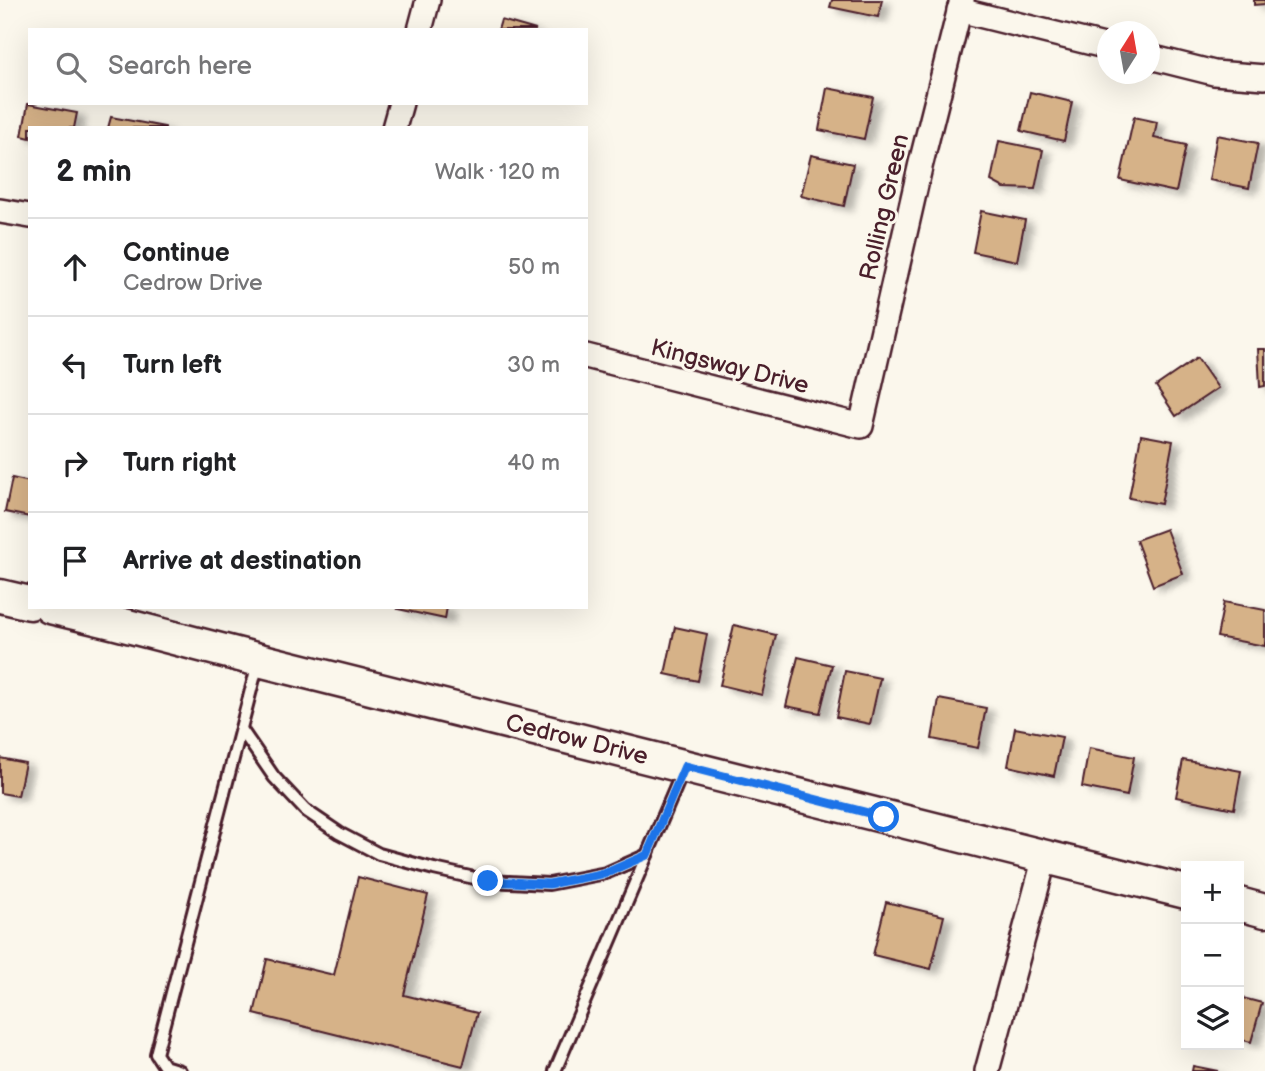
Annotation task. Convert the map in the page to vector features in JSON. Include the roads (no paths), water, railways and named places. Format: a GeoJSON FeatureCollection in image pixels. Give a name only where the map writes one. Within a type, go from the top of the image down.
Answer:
{"type":"FeatureCollection","features":[{"type":"Feature","properties":{"kind":"street"},"geometry":{"type":"LineString","coordinates":[[421,28],[428,0]]}},
{"type":"Feature","properties":{"kind":"street"},"geometry":{"type":"LineString","coordinates":[[960,5],[1097,44]]}},
{"type":"Feature","properties":{"kind":"street","name":"Rolling Green"},"geometry":{"type":"LineString","coordinates":[[861,426],[960,5]]}},
{"type":"Feature","properties":{"kind":"street"},"geometry":{"type":"LineString","coordinates":[[1160,60],[1214,73],[1265,77]]}},
{"type":"Feature","properties":{"kind":"street"},"geometry":{"type":"LineString","coordinates":[[395,126],[400,105]]}},
{"type":"Feature","properties":{"kind":"street"},"geometry":{"type":"LineString","coordinates":[[0,211],[28,216]]}},
{"type":"Feature","properties":{"kind":"street","name":"Kingsway Drive"},"geometry":{"type":"LineString","coordinates":[[588,357],[861,426]]}},
{"type":"Feature","properties":{"kind":"street"},"geometry":{"type":"LineString","coordinates":[[0,596],[28,603]]}},
{"type":"Feature","properties":{"kind":"street","name":"Cedrow Drive"},"geometry":{"type":"LineString","coordinates":[[59,609],[1181,891]]}},
{"type":"Feature","properties":{"kind":"street"},"geometry":{"type":"LineString","coordinates":[[987,1071],[1045,857]]}},
{"type":"Feature","properties":{"kind":"street"},"geometry":{"type":"LineString","coordinates":[[1244,905],[1265,911]]}},
{"type":"Feature","properties":{"kind":"lane"},"geometry":{"type":"LineString","coordinates":[[180,1071],[164,1066],[156,1054],[259,660]]}},
{"type":"Feature","properties":{"kind":"lane"},"geometry":{"type":"LineString","coordinates":[[242,729],[274,778],[305,810],[339,833],[379,854],[488,881],[549,884],[606,873],[647,855]]}},
{"type":"Feature","properties":{"kind":"lane"},"geometry":{"type":"LineString","coordinates":[[555,1071],[685,766]]}}]}
